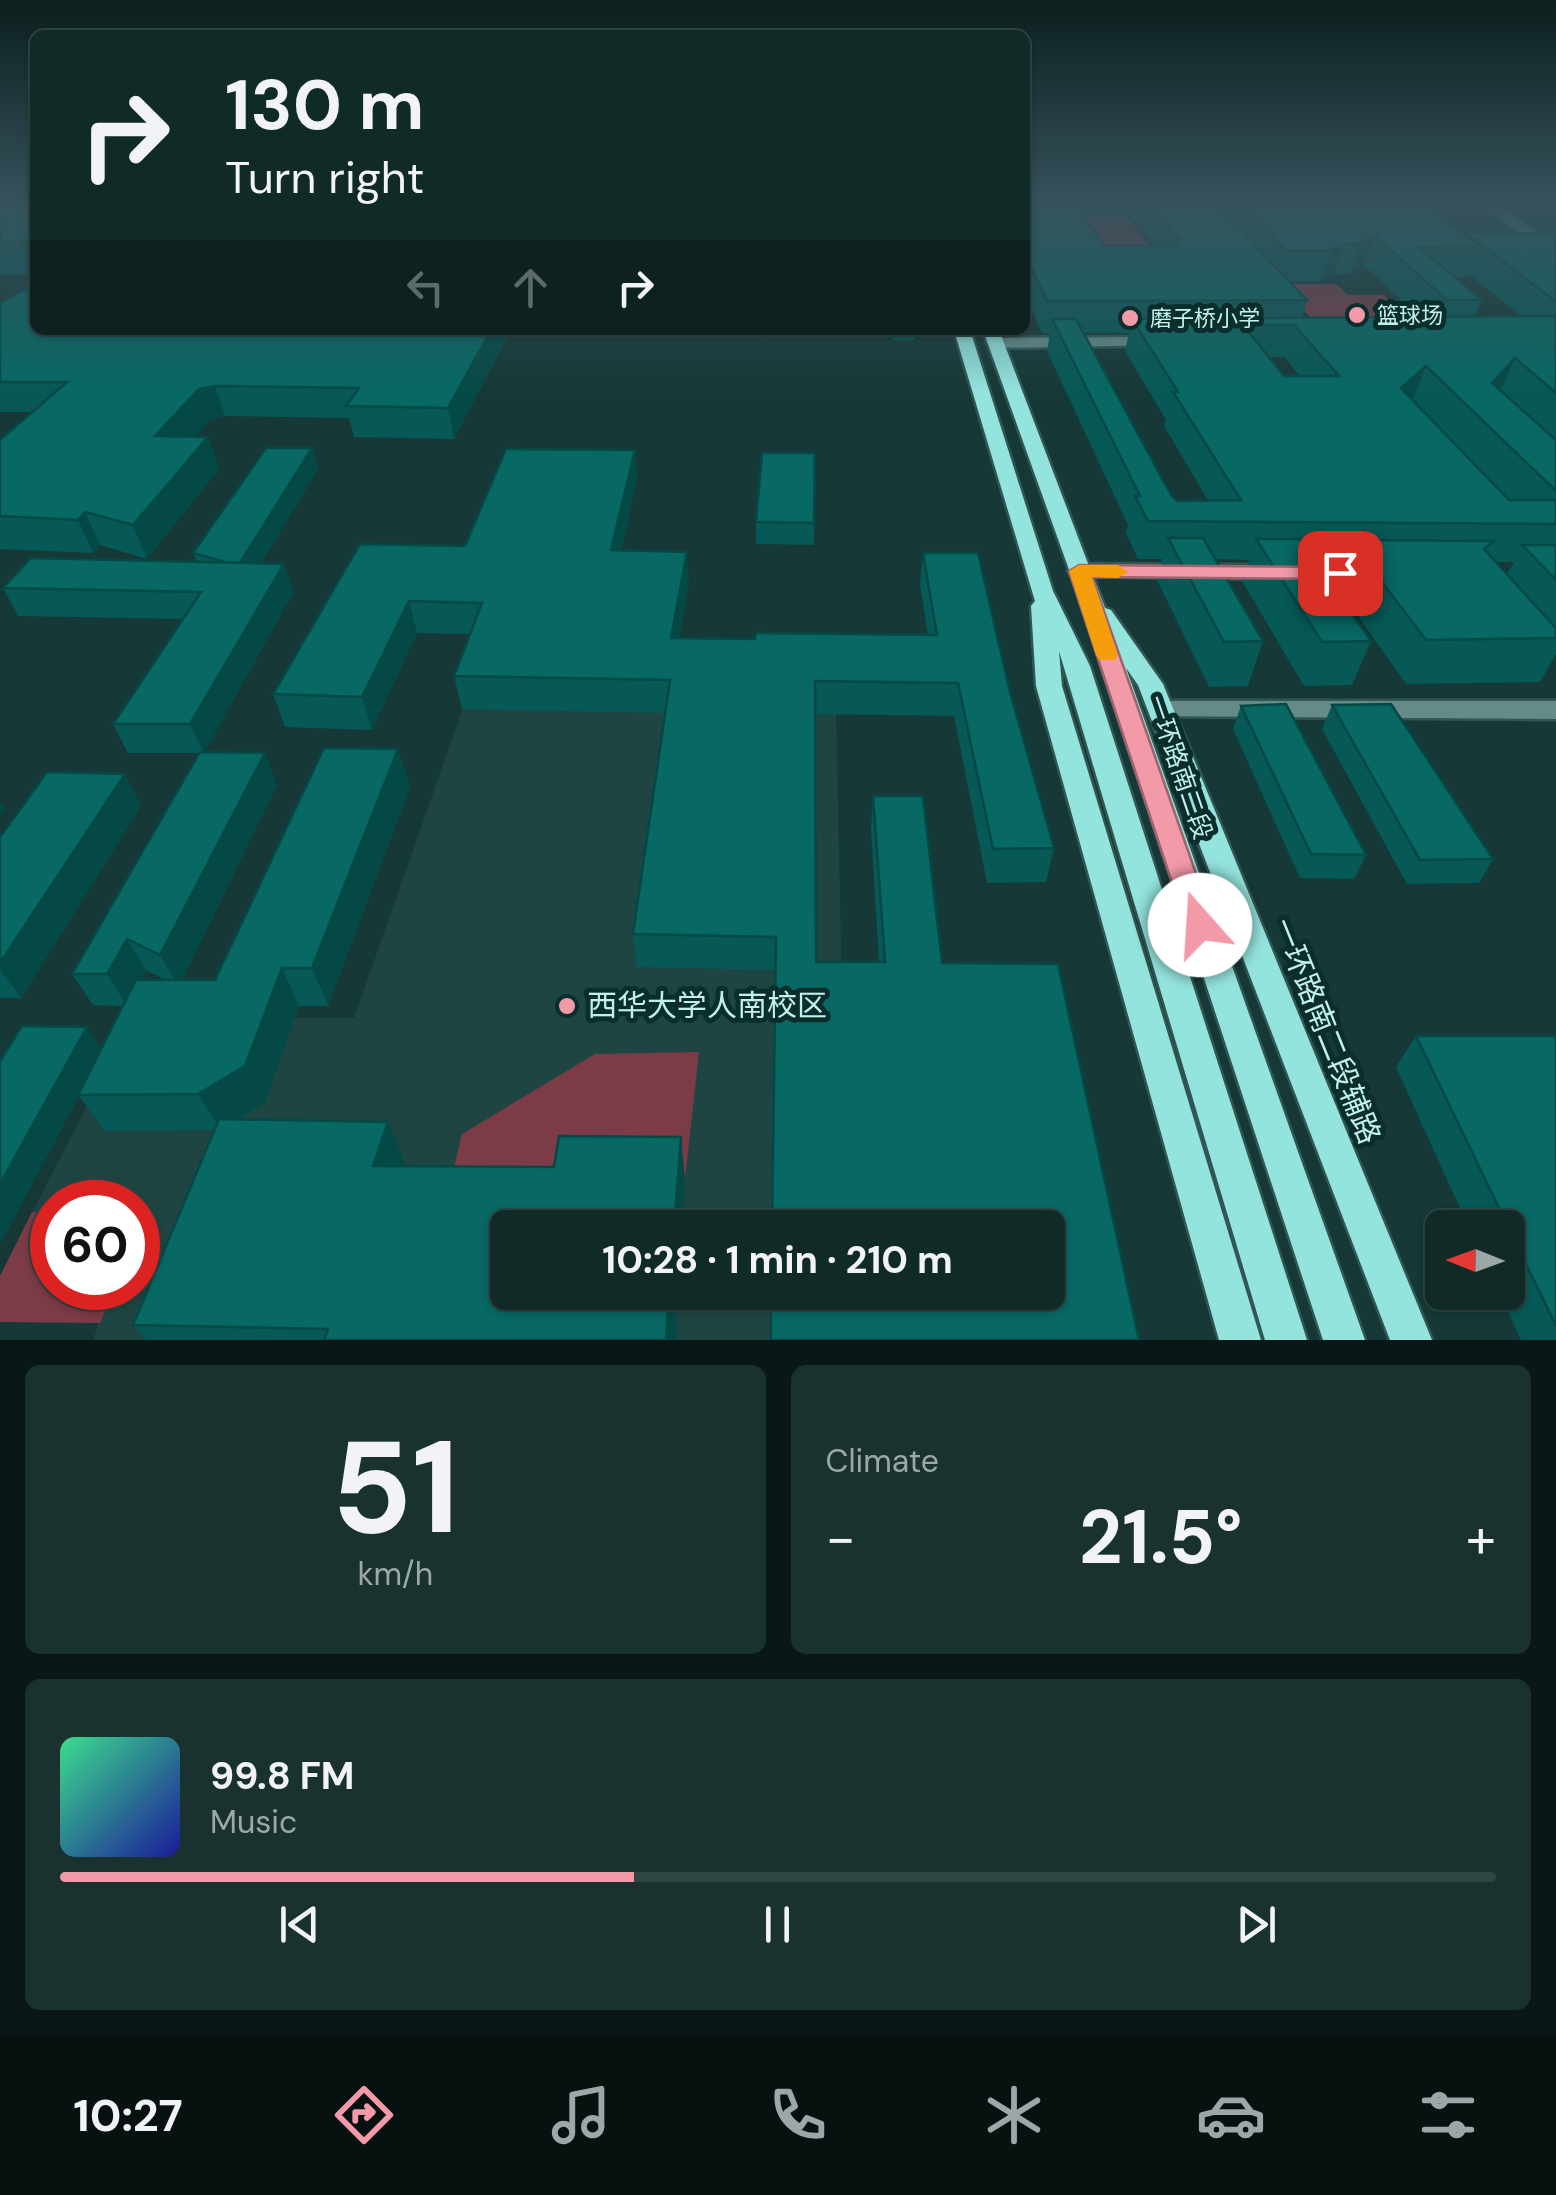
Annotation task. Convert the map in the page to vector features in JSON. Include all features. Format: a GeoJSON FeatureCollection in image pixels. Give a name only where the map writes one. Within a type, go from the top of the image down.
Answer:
{"type":"FeatureCollection","features":[{"type":"Feature","properties":{"kind":"main road"},"geometry":{"type":"LineString","coordinates":[[964,335],[1042,591],[1078,666],[1286,1340]]}},
{"type":"Feature","properties":{"kind":"main road","name":"一环路南二段"},"geometry":{"type":"LineString","coordinates":[[993,336],[1084,582],[1344,1340]]}},
{"type":"Feature","properties":{"kind":"main road","name":"一环路南二段辅路"},"geometry":{"type":"LineString","coordinates":[[1084,582],[1150,684],[1411,1340]]}},
{"type":"Feature","properties":{"kind":"main road"},"geometry":{"type":"LineString","coordinates":[[1042,591],[1049,686],[1240,1340]]}},
{"type":"Feature","properties":{"kind":"street"},"geometry":{"type":"LineString","coordinates":[[993,336],[1182,342]]}},
{"type":"Feature","properties":{"kind":"street"},"geometry":{"type":"LineString","coordinates":[[1084,582],[1398,573]]}},
{"type":"Feature","properties":{"kind":"street"},"geometry":{"type":"LineString","coordinates":[[1160,710],[1556,710]]}},
{"type":"Feature","properties":{"kind":"shaded area","name":"篮球场"},"geometry":{"type":"Polygon","coordinates":[[[1281,284],[1336,284],[1348,295],[1384,295],[1427,336],[1327,336],[1281,284]]]}},
{"type":"Feature","properties":{"kind":"shaded area","name":"西华大学人南校区"},"geometry":{"type":"Polygon","coordinates":[[[481,657],[836,708],[842,995],[778,1210],[490,1210],[490,1310],[772,1310],[771,1340],[93,1340],[99,1323],[0,1322],[0,1276],[30,1217],[30,1310],[160,1310],[160,1180],[49,1180],[132,1017],[354,1018],[481,657]]]}},
{"type":"Feature","properties":{"kind":"shaded area"},"geometry":{"type":"Polygon","coordinates":[[[699,1052],[685,1179],[444,1209],[462,1134],[595,1054],[699,1052]]]}},
{"type":"Feature","properties":{"kind":"shaded area"},"geometry":{"type":"Polygon","coordinates":[[[30,1216],[30,1310],[106,1310],[100,1323],[0,1322],[0,1276],[30,1216]]]}},
{"type":"Feature","properties":{"kind":"building"},"geometry":{"type":"Polygon","coordinates":[[[1032,269],[1277,269],[1307,300],[1047,301],[1032,269]]]}},
{"type":"Feature","properties":{"kind":"building"},"geometry":{"type":"Polygon","coordinates":[[[1412,269],[1444,269],[1482,300],[1447,300],[1412,269]]]}},
{"type":"Feature","properties":{"kind":"building"},"geometry":{"type":"Polygon","coordinates":[[[1513,269],[1556,269],[1554,300],[1513,269]]]}},
{"type":"Feature","properties":{"kind":"building"},"geometry":{"type":"Polygon","coordinates":[[[30,287],[30,335],[488,335],[448,408],[346,406],[359,388],[199,389],[155,436],[208,437],[133,525],[85,512],[78,520],[0,516],[0,440],[67,382],[0,382],[0,303],[30,287]]]}},
{"type":"Feature","properties":{"kind":"building"},"geometry":{"type":"Polygon","coordinates":[[[1556,316],[1556,393],[1515,358],[1492,383],[1556,440],[1556,491],[1426,366],[1401,388],[1509,500],[1556,500],[1556,524],[1148,521],[1135,496],[1140,496],[1052,319],[1076,319],[1177,501],[1241,500],[1132,319],[1556,316]],[[1243,325],[1284,376],[1339,376],[1294,325],[1243,325]]]}},
{"type":"Feature","properties":{"kind":"building"},"geometry":{"type":"Polygon","coordinates":[[[266,448],[312,448],[240,563],[193,553],[266,448]]]}},
{"type":"Feature","properties":{"kind":"building"},"geometry":{"type":"Polygon","coordinates":[[[506,449],[635,450],[611,550],[687,552],[671,638],[755,639],[756,633],[937,635],[923,553],[978,553],[1010,692],[1054,848],[993,849],[958,683],[815,681],[816,962],[885,962],[873,796],[923,796],[942,963],[1058,964],[1139,1340],[771,1340],[771,1310],[1065,1310],[1065,1210],[772,1210],[776,937],[633,934],[670,680],[454,676],[482,603],[409,601],[362,697],[273,694],[360,544],[465,546],[506,449]]]}},
{"type":"Feature","properties":{"kind":"building"},"geometry":{"type":"Polygon","coordinates":[[[762,453],[815,453],[814,523],[756,522],[762,453]]]}},
{"type":"Feature","properties":{"kind":"building"},"geometry":{"type":"Polygon","coordinates":[[[1168,538],[1203,538],[1263,641],[1224,642],[1168,538]]]}},
{"type":"Feature","properties":{"kind":"building"},"geometry":{"type":"Polygon","coordinates":[[[1256,539],[1300,539],[1371,641],[1322,642],[1256,539]]]}},
{"type":"Feature","properties":{"kind":"building"},"geometry":{"type":"Polygon","coordinates":[[[1350,540],[1494,541],[1484,549],[1556,628],[1556,638],[1426,640],[1350,540]]]}},
{"type":"Feature","properties":{"kind":"building"},"geometry":{"type":"Polygon","coordinates":[[[1522,545],[1556,545],[1556,580],[1522,545]]]}},
{"type":"Feature","properties":{"kind":"building"},"geometry":{"type":"Polygon","coordinates":[[[31,558],[284,564],[190,724],[113,724],[201,592],[3,588],[31,558]]]}},
{"type":"Feature","properties":{"kind":"building"},"geometry":{"type":"Polygon","coordinates":[[[1286,704],[1366,855],[1311,854],[1241,706],[1286,704]]]}},
{"type":"Feature","properties":{"kind":"building"},"geometry":{"type":"Polygon","coordinates":[[[1391,704],[1493,859],[1420,860],[1332,705],[1391,704]]]}},
{"type":"Feature","properties":{"kind":"building"},"geometry":{"type":"Polygon","coordinates":[[[324,748],[398,749],[312,968],[282,968],[245,1066],[198,1094],[78,1095],[136,980],[215,980],[324,748]]]}},
{"type":"Feature","properties":{"kind":"building"},"geometry":{"type":"Polygon","coordinates":[[[200,752],[265,753],[160,955],[127,939],[107,974],[72,974],[200,752]]]}},
{"type":"Feature","properties":{"kind":"building"},"geometry":{"type":"Polygon","coordinates":[[[47,772],[125,774],[0,963],[0,837],[47,772]]]}},
{"type":"Feature","properties":{"kind":"building"},"geometry":{"type":"Polygon","coordinates":[[[22,1026],[87,1027],[0,1184],[0,1061],[22,1026]]]}},
{"type":"Feature","properties":{"kind":"building"},"geometry":{"type":"Polygon","coordinates":[[[1416,1036],[1556,1036],[1556,1326],[1525,1262],[1525,1210],[1500,1210],[1416,1036]]]}},
{"type":"Feature","properties":{"kind":"building"},"geometry":{"type":"Polygon","coordinates":[[[219,1119],[388,1122],[373,1166],[554,1167],[559,1136],[681,1137],[675,1210],[490,1210],[490,1310],[668,1310],[666,1340],[324,1340],[328,1329],[133,1325],[139,1310],[160,1310],[160,1260],[219,1119]]]}},
{"type":"Feature","properties":{"kind":"slow traffic"},"geometry":{"type":"LineString","coordinates":[[1107,655],[1079,571],[1118,572]]}},
{"type":"Feature","properties":{"kind":"place","name":"篮球场"},"geometry":{"type":"Point","coordinates":[1357,315]}},
{"type":"Feature","properties":{"kind":"place","name":"磨子桥小学"},"geometry":{"type":"Point","coordinates":[1130,318]}},
{"type":"Feature","properties":{"kind":"place","name":"西华大学人南校区"},"geometry":{"type":"Point","coordinates":[567,1006]}},
{"type":"Feature","properties":{"kind":"route"},"geometry":{"type":"LineString","coordinates":[[1200,925],[1079,571],[1340,573]]}}]}
